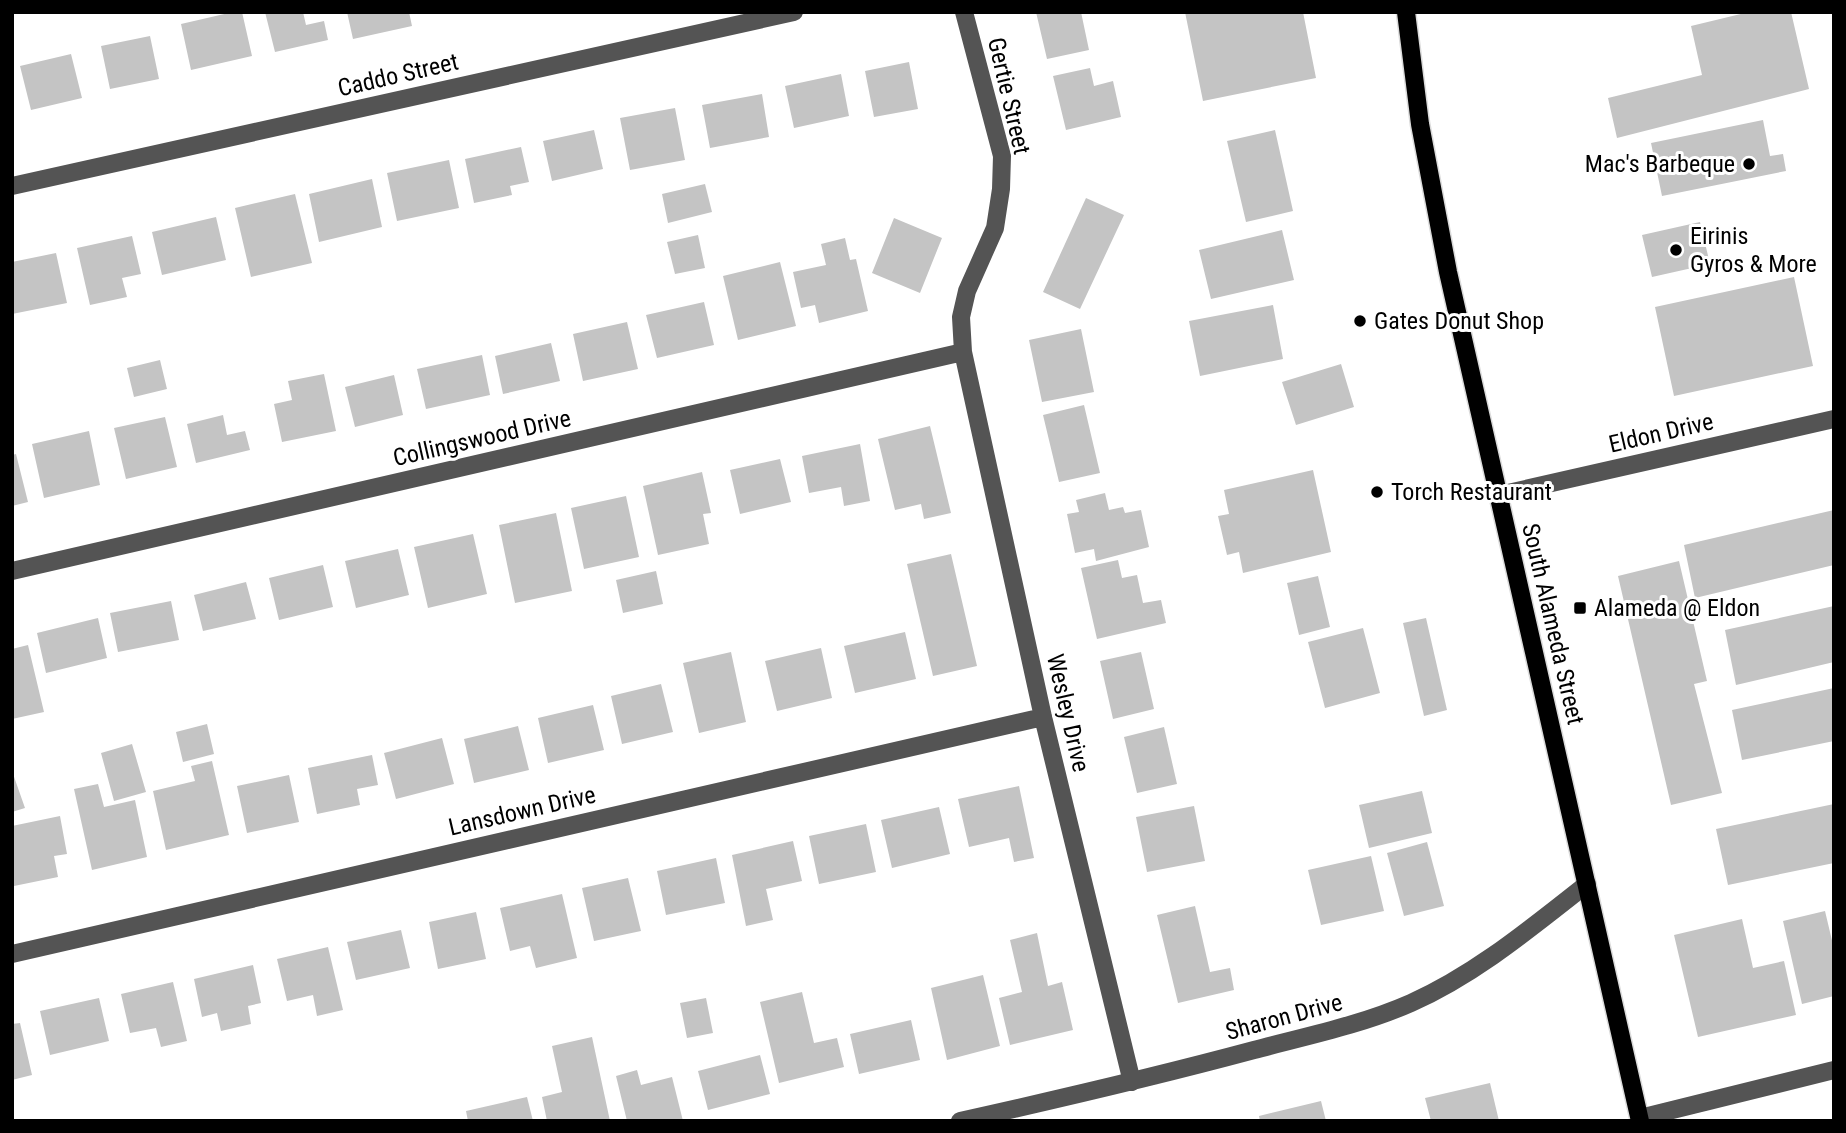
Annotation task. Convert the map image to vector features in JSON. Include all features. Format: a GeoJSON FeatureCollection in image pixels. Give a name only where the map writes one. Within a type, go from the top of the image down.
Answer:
{"type":"FeatureCollection","features":[{"type":"Feature","properties":{"kind":"main road","name":"South Alameda Street"},"geometry":{"type":"LineString","coordinates":[[1406,12],[1420,124],[1448,272],[1640,1120]]}},
{"type":"Feature","properties":{"kind":"street","name":"Caddo Street"},"geometry":{"type":"LineString","coordinates":[[12,186],[794,12]]}},
{"type":"Feature","properties":{"kind":"street","name":"Gertie Street"},"geometry":{"type":"LineString","coordinates":[[963,352],[961,317],[967,291],[995,228],[1002,188],[1002,156],[964,12]]}},
{"type":"Feature","properties":{"kind":"street","name":"Collingswood Drive"},"geometry":{"type":"LineString","coordinates":[[12,571],[963,352]]}},
{"type":"Feature","properties":{"kind":"street","name":"Wesley Drive"},"geometry":{"type":"LineString","coordinates":[[963,352],[1042,717],[1132,1082]]}},
{"type":"Feature","properties":{"kind":"street","name":"Eldon Drive"},"geometry":{"type":"LineString","coordinates":[[1499,495],[1834,419]]}},
{"type":"Feature","properties":{"kind":"street","name":"Lansdown Drive"},"geometry":{"type":"LineString","coordinates":[[12,954],[1042,717]]}},
{"type":"Feature","properties":{"kind":"street","name":"Sharon Drive"},"geometry":{"type":"LineString","coordinates":[[960,1121],[1132,1082],[1363,1021],[1412,1002],[1466,973],[1517,939],[1587,884]]}},
{"type":"Feature","properties":{"kind":"street"},"geometry":{"type":"LineString","coordinates":[[1640,1120],[1834,1070]]}},
{"type":"Feature","properties":{"kind":"building"},"geometry":{"type":"Polygon","coordinates":[[[242,12],[252,56],[191,70],[181,24],[242,12]]]}},
{"type":"Feature","properties":{"kind":"building"},"geometry":{"type":"Polygon","coordinates":[[[265,12],[303,12],[306,25],[324,21],[328,40],[275,52],[265,12]]]}},
{"type":"Feature","properties":{"kind":"building"},"geometry":{"type":"Polygon","coordinates":[[[347,12],[409,12],[412,26],[353,39],[347,12]]]}},
{"type":"Feature","properties":{"kind":"building"},"geometry":{"type":"Polygon","coordinates":[[[1036,12],[1081,12],[1089,50],[1047,59],[1036,12]]]}},
{"type":"Feature","properties":{"kind":"building"},"geometry":{"type":"Polygon","coordinates":[[[1185,12],[1303,12],[1316,78],[1203,101],[1185,12]]]}},
{"type":"Feature","properties":{"kind":"building"},"geometry":{"type":"Polygon","coordinates":[[[1749,12],[1791,12],[1809,89],[1617,138],[1608,98],[1702,75],[1691,26],[1749,12]]]}},
{"type":"Feature","properties":{"kind":"building"},"geometry":{"type":"Polygon","coordinates":[[[150,36],[159,79],[110,89],[101,46],[150,36]]]}},
{"type":"Feature","properties":{"kind":"building"},"geometry":{"type":"Polygon","coordinates":[[[71,54],[82,98],[31,110],[20,66],[71,54]]]}},
{"type":"Feature","properties":{"kind":"building"},"geometry":{"type":"Polygon","coordinates":[[[909,62],[918,109],[874,117],[865,71],[909,62]]]}},
{"type":"Feature","properties":{"kind":"building"},"geometry":{"type":"Polygon","coordinates":[[[1090,68],[1094,86],[1113,81],[1121,117],[1066,130],[1053,76],[1090,68]]]}},
{"type":"Feature","properties":{"kind":"building"},"geometry":{"type":"Polygon","coordinates":[[[841,74],[849,116],[794,128],[785,86],[841,74]]]}},
{"type":"Feature","properties":{"kind":"building"},"geometry":{"type":"Polygon","coordinates":[[[762,94],[769,137],[710,148],[702,105],[762,94]]]}},
{"type":"Feature","properties":{"kind":"building"},"geometry":{"type":"Polygon","coordinates":[[[675,108],[685,160],[630,170],[620,118],[675,108]]]}},
{"type":"Feature","properties":{"kind":"building"},"geometry":{"type":"Polygon","coordinates":[[[1763,120],[1770,156],[1783,154],[1786,171],[1662,196],[1651,143],[1763,120]]]}},
{"type":"Feature","properties":{"kind":"building"},"geometry":{"type":"Polygon","coordinates":[[[594,130],[603,169],[552,181],[543,141],[594,130]]]}},
{"type":"Feature","properties":{"kind":"building"},"geometry":{"type":"Polygon","coordinates":[[[1275,130],[1293,211],[1246,222],[1227,141],[1275,130]]]}},
{"type":"Feature","properties":{"kind":"building"},"geometry":{"type":"Polygon","coordinates":[[[521,147],[529,182],[510,186],[512,195],[474,203],[465,159],[521,147]]]}},
{"type":"Feature","properties":{"kind":"building"},"geometry":{"type":"Polygon","coordinates":[[[449,160],[459,208],[397,221],[387,173],[449,160]]]}},
{"type":"Feature","properties":{"kind":"building"},"geometry":{"type":"Polygon","coordinates":[[[372,179],[382,227],[319,242],[309,194],[372,179]]]}},
{"type":"Feature","properties":{"kind":"building"},"geometry":{"type":"Polygon","coordinates":[[[705,184],[712,212],[668,223],[662,194],[705,184]]]}},
{"type":"Feature","properties":{"kind":"building"},"geometry":{"type":"Polygon","coordinates":[[[295,194],[312,263],[251,277],[235,208],[295,194]]]}},
{"type":"Feature","properties":{"kind":"building"},"geometry":{"type":"Polygon","coordinates":[[[1086,198],[1124,215],[1080,309],[1043,292],[1086,198]]]}},
{"type":"Feature","properties":{"kind":"building"},"geometry":{"type":"Polygon","coordinates":[[[216,217],[226,260],[162,275],[152,232],[216,217]]]}},
{"type":"Feature","properties":{"kind":"building"},"geometry":{"type":"Polygon","coordinates":[[[894,218],[942,238],[920,293],[872,273],[894,218]]]}},
{"type":"Feature","properties":{"kind":"building","name":"Eirinis Gyros & More"},"geometry":{"type":"Polygon","coordinates":[[[1700,222],[1710,264],[1652,277],[1642,235],[1700,222]]]}},
{"type":"Feature","properties":{"kind":"building"},"geometry":{"type":"Polygon","coordinates":[[[1282,230],[1294,280],[1211,299],[1199,250],[1282,230]]]}},
{"type":"Feature","properties":{"kind":"building"},"geometry":{"type":"Polygon","coordinates":[[[698,235],[705,268],[675,274],[667,242],[698,235]]]}},
{"type":"Feature","properties":{"kind":"building"},"geometry":{"type":"Polygon","coordinates":[[[132,236],[141,274],[122,278],[127,297],[90,305],[77,248],[132,236]]]}},
{"type":"Feature","properties":{"kind":"building"},"geometry":{"type":"Polygon","coordinates":[[[845,238],[850,260],[856,259],[868,311],[819,323],[815,305],[801,308],[793,272],[826,265],[821,244],[845,238]]]}},
{"type":"Feature","properties":{"kind":"building"},"geometry":{"type":"Polygon","coordinates":[[[56,253],[67,303],[12,314],[12,262],[56,253]]]}},
{"type":"Feature","properties":{"kind":"building"},"geometry":{"type":"Polygon","coordinates":[[[780,262],[796,326],[738,340],[723,276],[780,262]]]}},
{"type":"Feature","properties":{"kind":"building"},"geometry":{"type":"Polygon","coordinates":[[[1794,277],[1813,366],[1674,396],[1655,307],[1794,277]]]}},
{"type":"Feature","properties":{"kind":"building"},"geometry":{"type":"Polygon","coordinates":[[[704,302],[714,345],[657,358],[646,315],[704,302]]]}},
{"type":"Feature","properties":{"kind":"building"},"geometry":{"type":"Polygon","coordinates":[[[1273,305],[1283,359],[1200,376],[1189,321],[1273,305]]]}},
{"type":"Feature","properties":{"kind":"building"},"geometry":{"type":"Polygon","coordinates":[[[627,322],[638,369],[583,381],[573,334],[627,322]]]}},
{"type":"Feature","properties":{"kind":"building"},"geometry":{"type":"Polygon","coordinates":[[[1081,329],[1094,392],[1042,402],[1029,340],[1081,329]]]}},
{"type":"Feature","properties":{"kind":"building"},"geometry":{"type":"Polygon","coordinates":[[[551,343],[560,381],[503,394],[495,356],[551,343]]]}},
{"type":"Feature","properties":{"kind":"building"},"geometry":{"type":"Polygon","coordinates":[[[482,355],[490,395],[426,409],[417,369],[482,355]]]}},
{"type":"Feature","properties":{"kind":"building"},"geometry":{"type":"Polygon","coordinates":[[[160,360],[167,389],[134,397],[127,368],[160,360]]]}},
{"type":"Feature","properties":{"kind":"building"},"geometry":{"type":"Polygon","coordinates":[[[1341,364],[1354,407],[1296,425],[1282,382],[1341,364]]]}},
{"type":"Feature","properties":{"kind":"building"},"geometry":{"type":"Polygon","coordinates":[[[324,374],[336,431],[282,442],[274,404],[292,400],[288,381],[324,374]]]}},
{"type":"Feature","properties":{"kind":"building"},"geometry":{"type":"Polygon","coordinates":[[[394,375],[403,415],[355,427],[345,387],[394,375]]]}},
{"type":"Feature","properties":{"kind":"building"},"geometry":{"type":"Polygon","coordinates":[[[1084,405],[1100,473],[1059,482],[1043,415],[1084,405]]]}},
{"type":"Feature","properties":{"kind":"building"},"geometry":{"type":"Polygon","coordinates":[[[223,415],[227,435],[245,431],[250,450],[196,463],[187,424],[223,415]]]}},
{"type":"Feature","properties":{"kind":"building"},"geometry":{"type":"Polygon","coordinates":[[[165,417],[177,467],[126,479],[114,428],[165,417]]]}},
{"type":"Feature","properties":{"kind":"building"},"geometry":{"type":"Polygon","coordinates":[[[930,426],[951,513],[924,519],[921,504],[895,510],[878,439],[930,426]]]}},
{"type":"Feature","properties":{"kind":"building"},"geometry":{"type":"Polygon","coordinates":[[[89,431],[100,485],[44,498],[32,444],[89,431]]]}},
{"type":"Feature","properties":{"kind":"building"},"geometry":{"type":"Polygon","coordinates":[[[860,444],[870,501],[844,506],[841,487],[809,493],[802,456],[860,444]]]}},
{"type":"Feature","properties":{"kind":"building"},"geometry":{"type":"Polygon","coordinates":[[[16,454],[28,502],[12,506],[12,455],[16,454]]]}},
{"type":"Feature","properties":{"kind":"building"},"geometry":{"type":"Polygon","coordinates":[[[780,459],[791,502],[740,514],[730,470],[780,459]]]}},
{"type":"Feature","properties":{"kind":"building"},"geometry":{"type":"Polygon","coordinates":[[[1313,470],[1331,552],[1243,573],[1239,552],[1227,555],[1218,516],[1229,514],[1224,490],[1313,470]]]}},
{"type":"Feature","properties":{"kind":"building"},"geometry":{"type":"Polygon","coordinates":[[[702,472],[711,513],[703,514],[709,544],[658,555],[643,486],[702,472]]]}},
{"type":"Feature","properties":{"kind":"building"},"geometry":{"type":"Polygon","coordinates":[[[1105,493],[1109,510],[1123,507],[1125,513],[1141,510],[1149,547],[1096,561],[1094,549],[1075,553],[1067,514],[1079,512],[1076,500],[1105,493]]]}},
{"type":"Feature","properties":{"kind":"building"},"geometry":{"type":"Polygon","coordinates":[[[626,496],[639,557],[584,569],[571,508],[626,496]]]}},
{"type":"Feature","properties":{"kind":"building"},"geometry":{"type":"Polygon","coordinates":[[[1834,510],[1834,565],[1695,598],[1684,545],[1834,510]]]}},
{"type":"Feature","properties":{"kind":"building"},"geometry":{"type":"Polygon","coordinates":[[[556,513],[572,591],[515,603],[499,525],[556,513]]]}},
{"type":"Feature","properties":{"kind":"building"},"geometry":{"type":"Polygon","coordinates":[[[473,534],[487,594],[428,608],[414,547],[473,534]]]}},
{"type":"Feature","properties":{"kind":"building"},"geometry":{"type":"Polygon","coordinates":[[[398,549],[409,595],[356,608],[345,561],[398,549]]]}},
{"type":"Feature","properties":{"kind":"building"},"geometry":{"type":"Polygon","coordinates":[[[951,554],[977,666],[933,676],[907,564],[951,554]]]}},
{"type":"Feature","properties":{"kind":"building"},"geometry":{"type":"Polygon","coordinates":[[[1118,560],[1122,578],[1137,575],[1143,603],[1161,600],[1166,623],[1097,639],[1081,568],[1118,560]]]}},
{"type":"Feature","properties":{"kind":"building"},"geometry":{"type":"Polygon","coordinates":[[[1679,561],[1707,681],[1694,684],[1722,793],[1671,805],[1618,576],[1679,561]]]}},
{"type":"Feature","properties":{"kind":"building"},"geometry":{"type":"Polygon","coordinates":[[[323,565],[333,607],[279,620],[269,578],[323,565]]]}},
{"type":"Feature","properties":{"kind":"building"},"geometry":{"type":"Polygon","coordinates":[[[656,571],[663,604],[623,613],[616,580],[656,571]]]}},
{"type":"Feature","properties":{"kind":"building"},"geometry":{"type":"Polygon","coordinates":[[[1318,576],[1330,627],[1299,635],[1287,583],[1318,576]]]}},
{"type":"Feature","properties":{"kind":"building"},"geometry":{"type":"Polygon","coordinates":[[[246,582],[256,619],[203,631],[194,595],[246,582]]]}},
{"type":"Feature","properties":{"kind":"building"},"geometry":{"type":"Polygon","coordinates":[[[171,601],[179,640],[118,652],[110,613],[171,601]]]}},
{"type":"Feature","properties":{"kind":"building"},"geometry":{"type":"Polygon","coordinates":[[[1834,606],[1834,662],[1736,685],[1725,630],[1834,606]]]}},
{"type":"Feature","properties":{"kind":"building"},"geometry":{"type":"Polygon","coordinates":[[[98,618],[107,658],[46,673],[37,633],[98,618]]]}},
{"type":"Feature","properties":{"kind":"building"},"geometry":{"type":"Polygon","coordinates":[[[1426,618],[1447,710],[1424,716],[1403,623],[1426,618]]]}},
{"type":"Feature","properties":{"kind":"building"},"geometry":{"type":"Polygon","coordinates":[[[1363,628],[1380,693],[1325,708],[1308,642],[1363,628]]]}},
{"type":"Feature","properties":{"kind":"building"},"geometry":{"type":"Polygon","coordinates":[[[905,632],[916,679],[855,693],[844,646],[905,632]]]}},
{"type":"Feature","properties":{"kind":"building"},"geometry":{"type":"Polygon","coordinates":[[[28,645],[44,712],[12,719],[12,649],[28,645]]]}},
{"type":"Feature","properties":{"kind":"building"},"geometry":{"type":"Polygon","coordinates":[[[821,648],[832,698],[777,711],[765,661],[821,648]]]}},
{"type":"Feature","properties":{"kind":"building"},"geometry":{"type":"Polygon","coordinates":[[[731,652],[746,722],[699,733],[683,663],[731,652]]]}},
{"type":"Feature","properties":{"kind":"building"},"geometry":{"type":"Polygon","coordinates":[[[1141,652],[1154,709],[1113,719],[1100,661],[1141,652]]]}},
{"type":"Feature","properties":{"kind":"building"},"geometry":{"type":"Polygon","coordinates":[[[661,684],[673,732],[622,744],[611,696],[661,684]]]}},
{"type":"Feature","properties":{"kind":"building"},"geometry":{"type":"Polygon","coordinates":[[[1834,688],[1834,741],[1742,760],[1732,710],[1834,688]]]}},
{"type":"Feature","properties":{"kind":"building"},"geometry":{"type":"Polygon","coordinates":[[[593,705],[604,750],[548,763],[538,718],[593,705]]]}},
{"type":"Feature","properties":{"kind":"building"},"geometry":{"type":"Polygon","coordinates":[[[207,724],[214,754],[183,762],[176,732],[207,724]]]}},
{"type":"Feature","properties":{"kind":"building"},"geometry":{"type":"Polygon","coordinates":[[[518,726],[529,770],[474,783],[464,739],[518,726]]]}},
{"type":"Feature","properties":{"kind":"building"},"geometry":{"type":"Polygon","coordinates":[[[1164,727],[1177,784],[1137,793],[1124,737],[1164,727]]]}},
{"type":"Feature","properties":{"kind":"building"},"geometry":{"type":"Polygon","coordinates":[[[442,738],[454,784],[396,799],[384,753],[442,738]]]}},
{"type":"Feature","properties":{"kind":"building"},"geometry":{"type":"Polygon","coordinates":[[[132,744],[146,792],[114,801],[101,753],[132,744]]]}},
{"type":"Feature","properties":{"kind":"building"},"geometry":{"type":"Polygon","coordinates":[[[372,755],[378,785],[357,789],[360,805],[317,814],[308,768],[372,755]]]}},
{"type":"Feature","properties":{"kind":"building"},"geometry":{"type":"Polygon","coordinates":[[[212,761],[229,835],[166,850],[153,791],[195,781],[191,766],[212,761]]]}},
{"type":"Feature","properties":{"kind":"building"},"geometry":{"type":"Polygon","coordinates":[[[12,771],[25,808],[12,812],[12,771]]]}},
{"type":"Feature","properties":{"kind":"building"},"geometry":{"type":"Polygon","coordinates":[[[289,775],[299,822],[247,833],[237,786],[289,775]]]}},
{"type":"Feature","properties":{"kind":"building"},"geometry":{"type":"Polygon","coordinates":[[[98,784],[104,807],[135,800],[147,857],[92,870],[74,789],[98,784]]]}},
{"type":"Feature","properties":{"kind":"building"},"geometry":{"type":"Polygon","coordinates":[[[1019,786],[1034,858],[1014,862],[1009,838],[969,847],[958,799],[1019,786]]]}},
{"type":"Feature","properties":{"kind":"building"},"geometry":{"type":"Polygon","coordinates":[[[1422,791],[1432,833],[1369,848],[1359,805],[1422,791]]]}},
{"type":"Feature","properties":{"kind":"building"},"geometry":{"type":"Polygon","coordinates":[[[1834,804],[1834,863],[1728,885],[1716,829],[1834,804]]]}},
{"type":"Feature","properties":{"kind":"building"},"geometry":{"type":"Polygon","coordinates":[[[1194,806],[1205,861],[1147,872],[1136,817],[1194,806]]]}},
{"type":"Feature","properties":{"kind":"building"},"geometry":{"type":"Polygon","coordinates":[[[939,807],[950,854],[892,868],[881,820],[939,807]]]}},
{"type":"Feature","properties":{"kind":"building"},"geometry":{"type":"Polygon","coordinates":[[[60,816],[67,854],[54,856],[58,877],[14,886],[12,826],[60,816]]]}},
{"type":"Feature","properties":{"kind":"building"},"geometry":{"type":"Polygon","coordinates":[[[866,824],[876,872],[819,884],[809,836],[866,824]]]}},
{"type":"Feature","properties":{"kind":"building"},"geometry":{"type":"Polygon","coordinates":[[[793,841],[802,881],[766,889],[773,920],[746,926],[732,855],[793,841]]]}},
{"type":"Feature","properties":{"kind":"building"},"geometry":{"type":"Polygon","coordinates":[[[1427,842],[1444,906],[1404,916],[1387,853],[1427,842]]]}},
{"type":"Feature","properties":{"kind":"building"},"geometry":{"type":"Polygon","coordinates":[[[1371,856],[1384,911],[1321,925],[1308,870],[1371,856]]]}},
{"type":"Feature","properties":{"kind":"building"},"geometry":{"type":"Polygon","coordinates":[[[716,858],[725,903],[666,915],[657,871],[716,858]]]}},
{"type":"Feature","properties":{"kind":"building"},"geometry":{"type":"Polygon","coordinates":[[[628,878],[641,931],[594,941],[582,888],[628,878]]]}},
{"type":"Feature","properties":{"kind":"building"},"geometry":{"type":"Polygon","coordinates":[[[562,894],[577,958],[536,968],[530,946],[510,951],[500,908],[562,894]]]}},
{"type":"Feature","properties":{"kind":"building"},"geometry":{"type":"Polygon","coordinates":[[[1195,906],[1210,972],[1230,968],[1234,990],[1178,1003],[1157,915],[1195,906]]]}},
{"type":"Feature","properties":{"kind":"building"},"geometry":{"type":"Polygon","coordinates":[[[1825,911],[1834,949],[1834,996],[1802,1004],[1783,921],[1825,911]]]}},
{"type":"Feature","properties":{"kind":"building"},"geometry":{"type":"Polygon","coordinates":[[[476,912],[486,959],[438,969],[429,922],[476,912]]]}},
{"type":"Feature","properties":{"kind":"building"},"geometry":{"type":"Polygon","coordinates":[[[1742,919],[1753,968],[1784,961],[1796,1015],[1698,1037],[1674,935],[1742,919]]]}},
{"type":"Feature","properties":{"kind":"building"},"geometry":{"type":"Polygon","coordinates":[[[401,930],[410,968],[356,980],[347,942],[401,930]]]}},
{"type":"Feature","properties":{"kind":"building"},"geometry":{"type":"Polygon","coordinates":[[[1037,933],[1048,986],[1062,982],[1073,1030],[1010,1045],[999,998],[1022,992],[1010,940],[1037,933]]]}},
{"type":"Feature","properties":{"kind":"building"},"geometry":{"type":"Polygon","coordinates":[[[328,947],[343,1010],[317,1016],[313,995],[287,1001],[277,959],[328,947]]]}},
{"type":"Feature","properties":{"kind":"building"},"geometry":{"type":"Polygon","coordinates":[[[253,965],[261,1003],[248,1006],[251,1024],[221,1031],[217,1013],[202,1017],[194,979],[253,965]]]}},
{"type":"Feature","properties":{"kind":"building"},"geometry":{"type":"Polygon","coordinates":[[[983,975],[1000,1046],[947,1060],[931,988],[983,975]]]}},
{"type":"Feature","properties":{"kind":"building"},"geometry":{"type":"Polygon","coordinates":[[[173,982],[187,1041],[161,1047],[156,1028],[130,1033],[121,994],[173,982]]]}},
{"type":"Feature","properties":{"kind":"building"},"geometry":{"type":"Polygon","coordinates":[[[802,992],[814,1043],[837,1038],[844,1067],[779,1083],[760,1002],[802,992]]]}},
{"type":"Feature","properties":{"kind":"building"},"geometry":{"type":"Polygon","coordinates":[[[99,998],[109,1041],[50,1055],[40,1011],[99,998]]]}},
{"type":"Feature","properties":{"kind":"building"},"geometry":{"type":"Polygon","coordinates":[[[706,998],[713,1033],[687,1038],[680,1003],[706,998]]]}},
{"type":"Feature","properties":{"kind":"building"},"geometry":{"type":"Polygon","coordinates":[[[911,1020],[920,1060],[859,1074],[850,1034],[911,1020]]]}},
{"type":"Feature","properties":{"kind":"building"},"geometry":{"type":"Polygon","coordinates":[[[20,1023],[32,1075],[12,1080],[12,1024],[20,1023]]]}},
{"type":"Feature","properties":{"kind":"building"},"geometry":{"type":"Polygon","coordinates":[[[592,1037],[610,1121],[547,1121],[542,1097],[562,1092],[552,1046],[592,1037]]]}},
{"type":"Feature","properties":{"kind":"building"},"geometry":{"type":"Polygon","coordinates":[[[760,1055],[770,1094],[708,1110],[698,1071],[760,1055]]]}},
{"type":"Feature","properties":{"kind":"building"},"geometry":{"type":"Polygon","coordinates":[[[637,1070],[641,1085],[672,1077],[683,1121],[627,1121],[616,1076],[637,1070]]]}},
{"type":"Feature","properties":{"kind":"building"},"geometry":{"type":"Polygon","coordinates":[[[1490,1083],[1499,1121],[1431,1121],[1425,1098],[1490,1083]]]}},
{"type":"Feature","properties":{"kind":"building"},"geometry":{"type":"Polygon","coordinates":[[[527,1097],[533,1121],[468,1121],[466,1111],[527,1097]]]}},
{"type":"Feature","properties":{"kind":"building"},"geometry":{"type":"Polygon","coordinates":[[[1321,1101],[1326,1121],[1260,1121],[1259,1116],[1321,1101]]]}},
{"type":"Feature","properties":{"kind":"place","name":"Mac's Barbeque"},"geometry":{"type":"Point","coordinates":[1749,164]}},
{"type":"Feature","properties":{"kind":"place","name":"Eirinis Gyros & More"},"geometry":{"type":"Point","coordinates":[1676,250]}},
{"type":"Feature","properties":{"kind":"place","name":"Gates Donut Shop"},"geometry":{"type":"Point","coordinates":[1360,321]}},
{"type":"Feature","properties":{"kind":"place","name":"Torch Restaurant"},"geometry":{"type":"Point","coordinates":[1377,492]}},
{"type":"Feature","properties":{"kind":"place","name":"Alameda @ Eldon"},"geometry":{"type":"Point","coordinates":[1580,608]}}]}
